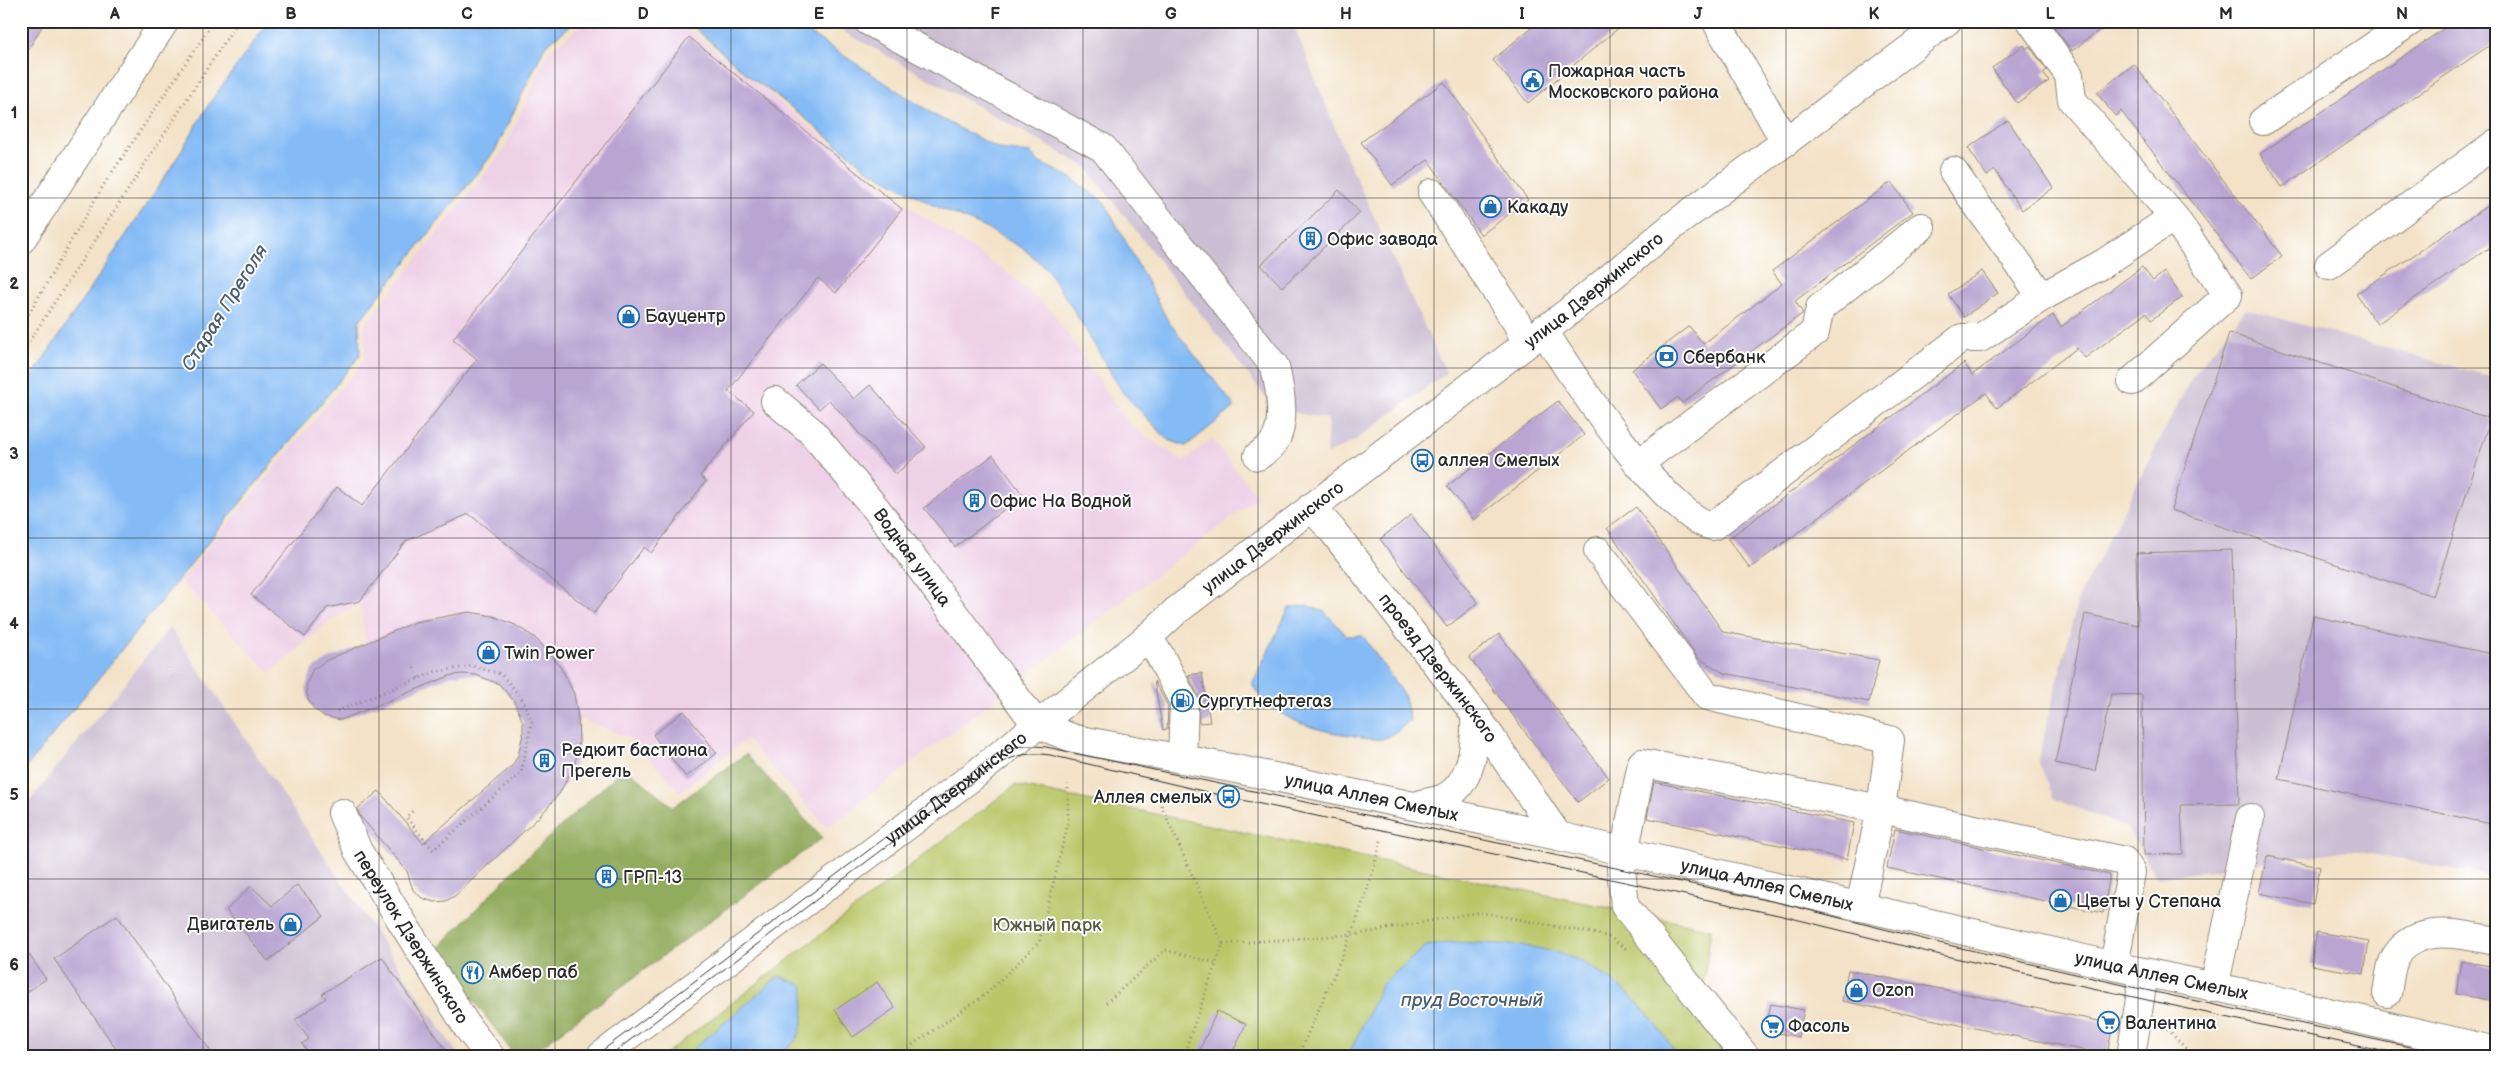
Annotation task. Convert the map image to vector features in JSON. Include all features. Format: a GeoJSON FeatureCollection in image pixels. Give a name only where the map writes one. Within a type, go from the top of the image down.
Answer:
{"type":"FeatureCollection","features":[{"type":"Feature","properties":{"kind":"main road"},"geometry":{"type":"LineString","coordinates":[[21,240],[165,21]]}},
{"type":"Feature","properties":{"kind":"main road"},"geometry":{"type":"LineString","coordinates":[[868,21],[1103,148],[1275,367],[1281,394],[1280,422],[1272,446],[1258,456]]}},
{"type":"Feature","properties":{"kind":"main road"},"geometry":{"type":"LineString","coordinates":[[1716,21],[1778,129],[1787,141]]}},
{"type":"Feature","properties":{"kind":"main road","name":"улица Дзержинского"},"geometry":{"type":"LineString","coordinates":[[601,1056],[977,773],[1036,724],[1147,638],[1176,611],[1567,313],[1674,225],[1948,21]]}},
{"type":"Feature","properties":{"kind":"main road"},"geometry":{"type":"LineString","coordinates":[[2031,21],[2069,75],[2072,100],[2174,217],[2228,295],[2132,381]]}},
{"type":"Feature","properties":{"kind":"main road"},"geometry":{"type":"LineString","coordinates":[[2263,122],[2411,21]]}},
{"type":"Feature","properties":{"kind":"main road"},"geometry":{"type":"LineString","coordinates":[[2329,265],[2496,143]]}},
{"type":"Feature","properties":{"kind":"main road"},"geometry":{"type":"LineString","coordinates":[[1953,171],[2042,297]]}},
{"type":"Feature","properties":{"kind":"main road"},"geometry":{"type":"LineString","coordinates":[[1432,193],[1517,323],[1557,353],[1638,464],[1688,516],[1703,525],[1712,526],[1962,338],[1980,338],[2042,297],[2104,263],[2174,217]]}},
{"type":"Feature","properties":{"kind":"main road"},"geometry":{"type":"LineString","coordinates":[[1638,464],[1815,332],[1820,308],[1921,227]]}},
{"type":"Feature","properties":{"kind":"main road","name":"Водная улица"},"geometry":{"type":"LineString","coordinates":[[775,401],[811,431],[878,511],[1036,724]]}},
{"type":"Feature","properties":{"kind":"main road","name":"проезд Дзержинского"},"geometry":{"type":"LineString","coordinates":[[1311,507],[1332,530],[1475,714],[1558,836]]}},
{"type":"Feature","properties":{"kind":"main road"},"geometry":{"type":"LineString","coordinates":[[1598,551],[1707,696],[1890,740],[1880,809],[1860,907]]}},
{"type":"Feature","properties":{"kind":"main road"},"geometry":{"type":"LineString","coordinates":[[1147,638],[1160,654],[1184,702],[1182,759]]}},
{"type":"Feature","properties":{"kind":"main road"},"geometry":{"type":"LineString","coordinates":[[1421,807],[1421,804],[1444,798],[1463,778],[1474,748],[1475,714]]}},
{"type":"Feature","properties":{"kind":"main road","name":"улица Аллея Смелых"},"geometry":{"type":"LineString","coordinates":[[1036,724],[1075,739],[1558,836],[2144,973],[2496,1051]]}},
{"type":"Feature","properties":{"kind":"main road"},"geometry":{"type":"LineString","coordinates":[[1745,1056],[1625,906],[1621,882],[1642,763],[1880,809],[2124,861],[2131,872],[2114,966]]}},
{"type":"Feature","properties":{"kind":"main road","name":"переулок Дзержинского"},"geometry":{"type":"LineString","coordinates":[[342,813],[358,851],[468,1028],[490,1056]]}},
{"type":"Feature","properties":{"kind":"main road"},"geometry":{"type":"LineString","coordinates":[[2214,988],[2250,818]]}},
{"type":"Feature","properties":{"kind":"main road"},"geometry":{"type":"LineString","coordinates":[[2387,993],[2395,956],[2416,938],[2448,932],[2496,941]]}},
{"type":"Feature","properties":{"kind":"main road"},"geometry":{"type":"LineString","coordinates":[[2131,1056],[2144,973]]}},
{"type":"Feature","properties":{"kind":"path"},"geometry":{"type":"LineString","coordinates":[[21,327],[103,186],[214,21]]}},
{"type":"Feature","properties":{"kind":"path"},"geometry":{"type":"LineString","coordinates":[[21,354],[238,21]]}},
{"type":"Feature","properties":{"kind":"path"},"geometry":{"type":"LineString","coordinates":[[337,711],[436,672],[472,666],[501,674],[523,700],[532,722],[520,773],[517,778],[433,850],[406,817],[415,809]]}},
{"type":"Feature","properties":{"kind":"path"},"geometry":{"type":"LineString","coordinates":[[414,668],[419,679]]}},
{"type":"Feature","properties":{"kind":"path"},"geometry":{"type":"LineString","coordinates":[[892,1056],[905,1050],[986,994],[1039,942],[1068,823],[1068,784]]}},
{"type":"Feature","properties":{"kind":"path"},"geometry":{"type":"LineString","coordinates":[[1157,796],[1222,944],[1183,1056]]}},
{"type":"Feature","properties":{"kind":"path"},"geometry":{"type":"LineString","coordinates":[[464,823],[467,827]]}},
{"type":"Feature","properties":{"kind":"path"},"geometry":{"type":"LineString","coordinates":[[1298,1056],[1352,935],[1372,882],[1381,840]]}},
{"type":"Feature","properties":{"kind":"path"},"geometry":{"type":"LineString","coordinates":[[1222,944],[1352,935],[1479,912],[1607,936],[1629,950]]}},
{"type":"Feature","properties":{"kind":"path"},"geometry":{"type":"LineString","coordinates":[[1106,1004],[1165,950],[1216,963]]}},
{"type":"Feature","properties":{"kind":"path"},"geometry":{"type":"LineString","coordinates":[[2161,1021],[2193,1056]]}},
{"type":"Feature","properties":{"kind":"path"},"geometry":{"type":"LineString","coordinates":[[905,1050],[906,1056]]}},
{"type":"Feature","properties":{"kind":"shaded area"},"geometry":{"type":"Polygon","coordinates":[[[587,21],[676,21],[912,209],[1004,270],[1053,313],[1131,427],[1184,461],[1212,439],[1258,497],[827,828],[747,739],[680,792],[632,739],[578,718],[574,694],[564,673],[551,654],[534,637],[515,625],[493,616],[469,612],[433,617],[366,643],[360,602],[327,623],[270,673],[181,581],[365,359],[364,325],[504,150],[548,52],[587,21]]]}},
{"type":"Feature","properties":{"kind":"shaded area"},"geometry":{"type":"Polygon","coordinates":[[[825,21],[1292,21],[1347,158],[1446,373],[1354,441],[1326,455],[1328,419],[1275,409],[1086,167],[825,21]]]}},
{"type":"Feature","properties":{"kind":"shaded area"},"geometry":{"type":"Polygon","coordinates":[[[2246,309],[2496,378],[2496,877],[2348,850],[2157,878],[2127,828],[2054,799],[2038,760],[2078,599],[2193,375],[2246,309]]]}},
{"type":"Feature","properties":{"kind":"shaded area"},"geometry":{"type":"Polygon","coordinates":[[[170,627],[459,1056],[21,1056],[21,812],[170,627]]]}},
{"type":"Feature","properties":{"kind":"green space"},"geometry":{"type":"Polygon","coordinates":[[[746,754],[822,838],[528,1056],[515,1056],[436,950],[524,860],[625,767],[673,807],[746,754]]]}},
{"type":"Feature","properties":{"kind":"green space","name":"Южный парк"},"geometry":{"type":"Polygon","coordinates":[[[1015,785],[1711,929],[1698,1025],[1748,1032],[1746,1056],[663,1056],[1015,785]]]}},
{"type":"Feature","properties":{"kind":"water","name":"Старая Преголя"},"geometry":{"type":"Polygon","coordinates":[[[269,21],[576,21],[545,46],[495,151],[359,321],[360,355],[21,774],[21,388],[28,382],[172,166],[211,101],[269,21]]]}},
{"type":"Feature","properties":{"kind":"water"},"geometry":{"type":"Polygon","coordinates":[[[687,21],[786,21],[803,29],[936,116],[999,149],[1031,153],[1038,162],[1068,176],[1105,203],[1168,321],[1235,407],[1186,446],[1168,440],[1123,393],[1046,268],[1024,249],[988,229],[933,205],[866,168],[781,99],[751,78],[687,21]]]}},
{"type":"Feature","properties":{"kind":"water"},"geometry":{"type":"Polygon","coordinates":[[[1306,605],[1325,612],[1347,636],[1363,636],[1405,697],[1410,720],[1400,729],[1385,738],[1375,739],[1310,727],[1297,722],[1272,707],[1252,684],[1289,608],[1306,605]]]}},
{"type":"Feature","properties":{"kind":"water","name":"пруд Восточный"},"geometry":{"type":"Polygon","coordinates":[[[1455,942],[1539,948],[1571,957],[1590,966],[1608,977],[1639,1005],[1666,1038],[1677,1056],[1348,1056],[1382,984],[1426,946],[1455,942]]]}},
{"type":"Feature","properties":{"kind":"water"},"geometry":{"type":"Polygon","coordinates":[[[779,976],[804,986],[804,1008],[801,1027],[798,1036],[785,1050],[774,1056],[685,1056],[779,976]]]}},
{"type":"Feature","properties":{"kind":"building"},"geometry":{"type":"Polygon","coordinates":[[[21,21],[45,21],[21,62],[21,21]]]}},
{"type":"Feature","properties":{"kind":"building","name":"Пожарная часть Московского района"},"geometry":{"type":"Polygon","coordinates":[[[1539,21],[1627,21],[1528,103],[1493,60],[1539,21]]]}},
{"type":"Feature","properties":{"kind":"building"},"geometry":{"type":"Polygon","coordinates":[[[2061,21],[2111,21],[2072,51],[2054,27],[2061,21]]]}},
{"type":"Feature","properties":{"kind":"building"},"geometry":{"type":"Polygon","coordinates":[[[2455,21],[2496,21],[2496,41],[2282,187],[2260,154],[2455,21]]]}},
{"type":"Feature","properties":{"kind":"building","name":"Бауцентр"},"geometry":{"type":"Polygon","coordinates":[[[689,37],[902,209],[836,293],[818,278],[728,391],[754,411],[700,476],[706,481],[651,553],[644,547],[594,613],[469,514],[406,541],[360,601],[327,608],[305,637],[251,595],[337,487],[362,506],[477,359],[453,339],[689,37]]]}},
{"type":"Feature","properties":{"kind":"building"},"geometry":{"type":"Polygon","coordinates":[[[2024,45],[2026,49],[2029,46],[2047,70],[2043,73],[2049,81],[2017,103],[1992,68],[2024,45]]]}},
{"type":"Feature","properties":{"kind":"building"},"geometry":{"type":"Polygon","coordinates":[[[2134,64],[2282,256],[2251,279],[2121,111],[2115,116],[2097,93],[2134,64]]]}},
{"type":"Feature","properties":{"kind":"building"},"geometry":{"type":"Polygon","coordinates":[[[1444,82],[1528,200],[1481,235],[1428,160],[1392,185],[1361,142],[1444,82]]]}},
{"type":"Feature","properties":{"kind":"building"},"geometry":{"type":"Polygon","coordinates":[[[2008,120],[2053,188],[2022,210],[1995,170],[1987,176],[1968,148],[2008,120]]]}},
{"type":"Feature","properties":{"kind":"building"},"geometry":{"type":"Polygon","coordinates":[[[1891,182],[1913,212],[1795,301],[1803,313],[1682,403],[1678,397],[1661,409],[1632,370],[1689,326],[1703,344],[1782,284],[1772,271],[1891,182]]]}},
{"type":"Feature","properties":{"kind":"building","name":"Офис завода"},"geometry":{"type":"Polygon","coordinates":[[[1339,190],[1360,213],[1282,287],[1261,265],[1339,190]]]}},
{"type":"Feature","properties":{"kind":"building"},"geometry":{"type":"Polygon","coordinates":[[[2496,200],[2496,243],[2377,324],[2356,294],[2496,200]]]}},
{"type":"Feature","properties":{"kind":"building"},"geometry":{"type":"Polygon","coordinates":[[[2142,267],[2153,281],[2164,272],[2182,297],[2151,320],[2146,313],[2085,358],[2077,348],[1997,408],[1986,393],[1750,568],[1728,539],[1964,363],[1972,375],[2053,315],[2061,327],[2142,267]]]}},
{"type":"Feature","properties":{"kind":"building"},"geometry":{"type":"Polygon","coordinates":[[[1982,271],[1998,293],[1964,317],[1948,294],[1982,271]]]}},
{"type":"Feature","properties":{"kind":"building"},"geometry":{"type":"Polygon","coordinates":[[[2229,333],[2491,419],[2433,596],[2171,510],[2229,333]]]}},
{"type":"Feature","properties":{"kind":"building"},"geometry":{"type":"Polygon","coordinates":[[[820,363],[854,399],[870,385],[926,447],[896,474],[829,400],[819,409],[796,385],[820,363]]]}},
{"type":"Feature","properties":{"kind":"building"},"geometry":{"type":"Polygon","coordinates":[[[1558,401],[1584,435],[1474,520],[1447,486],[1558,401]]]}},
{"type":"Feature","properties":{"kind":"building","name":"Офис На Водной"},"geometry":{"type":"Polygon","coordinates":[[[993,455],[1023,495],[955,547],[924,508],[993,455]]]}},
{"type":"Feature","properties":{"kind":"building"},"geometry":{"type":"Polygon","coordinates":[[[1636,507],[1723,632],[1879,660],[1869,702],[1724,673],[1698,658],[1607,528],[1636,507]]]}},
{"type":"Feature","properties":{"kind":"building"},"geometry":{"type":"Polygon","coordinates":[[[1411,515],[1478,603],[1447,627],[1380,539],[1411,515]]]}},
{"type":"Feature","properties":{"kind":"building"},"geometry":{"type":"Polygon","coordinates":[[[2232,550],[2239,804],[2181,805],[2183,854],[2144,855],[2142,695],[2111,694],[2095,771],[2055,763],[2085,614],[2138,625],[2136,553],[2232,550]]]}},
{"type":"Feature","properties":{"kind":"building","name":"Редюит бастиона Прегель"},"geometry":{"type":"Polygon","coordinates":[[[469,612],[493,616],[515,625],[534,637],[551,654],[564,673],[574,694],[579,741],[575,764],[559,794],[539,817],[456,895],[446,901],[434,902],[422,898],[413,890],[407,871],[360,816],[357,809],[379,791],[423,843],[512,766],[518,756],[523,734],[523,722],[514,701],[499,684],[476,675],[452,675],[341,720],[324,716],[314,709],[308,699],[306,687],[312,670],[327,660],[415,622],[469,612]]]}},
{"type":"Feature","properties":{"kind":"building"},"geometry":{"type":"Polygon","coordinates":[[[2313,616],[2496,655],[2496,825],[2279,779],[2313,616]]]}},
{"type":"Feature","properties":{"kind":"building"},"geometry":{"type":"Polygon","coordinates":[[[1499,634],[1609,778],[1578,802],[1469,657],[1499,634]]]}},
{"type":"Feature","properties":{"kind":"building"},"geometry":{"type":"Polygon","coordinates":[[[1202,673],[1210,722],[1199,723],[1198,695],[1188,675],[1202,673]]]}},
{"type":"Feature","properties":{"kind":"building"},"geometry":{"type":"Polygon","coordinates":[[[1154,681],[1168,706],[1167,729],[1163,730],[1154,681]]]}},
{"type":"Feature","properties":{"kind":"building"},"geometry":{"type":"Polygon","coordinates":[[[684,711],[717,753],[686,777],[653,735],[684,711]]]}},
{"type":"Feature","properties":{"kind":"building"},"geometry":{"type":"Polygon","coordinates":[[[1654,782],[1854,823],[1847,859],[1647,818],[1654,782]]]}},
{"type":"Feature","properties":{"kind":"building"},"geometry":{"type":"Polygon","coordinates":[[[1895,829],[2110,875],[2103,913],[1887,868],[1895,829]]]}},
{"type":"Feature","properties":{"kind":"building"},"geometry":{"type":"Polygon","coordinates":[[[2267,856],[2320,867],[2313,904],[2259,893],[2267,856]]]}},
{"type":"Feature","properties":{"kind":"building"},"geometry":{"type":"Polygon","coordinates":[[[297,885],[324,916],[268,961],[226,910],[251,886],[272,906],[297,885]]]}},
{"type":"Feature","properties":{"kind":"building"},"geometry":{"type":"Polygon","coordinates":[[[117,915],[214,1056],[121,1056],[54,959],[117,915]]]}},
{"type":"Feature","properties":{"kind":"building"},"geometry":{"type":"Polygon","coordinates":[[[2317,932],[2369,941],[2364,974],[2311,965],[2317,932]]]}},
{"type":"Feature","properties":{"kind":"building"},"geometry":{"type":"Polygon","coordinates":[[[21,943],[46,979],[21,996],[21,943]]]}},
{"type":"Feature","properties":{"kind":"building"},"geometry":{"type":"Polygon","coordinates":[[[382,957],[450,1056],[310,1056],[302,1044],[309,1039],[295,1020],[326,998],[322,994],[382,957]]]}},
{"type":"Feature","properties":{"kind":"building"},"geometry":{"type":"Polygon","coordinates":[[[2461,961],[2496,967],[2496,1001],[2456,994],[2461,961]]]}},
{"type":"Feature","properties":{"kind":"building"},"geometry":{"type":"Polygon","coordinates":[[[1848,970],[2113,1024],[2107,1055],[1842,1001],[1848,970]]]}},
{"type":"Feature","properties":{"kind":"building"},"geometry":{"type":"Polygon","coordinates":[[[877,982],[895,1008],[853,1037],[835,1010],[877,982]]]}},
{"type":"Feature","properties":{"kind":"building"},"geometry":{"type":"Polygon","coordinates":[[[1771,1004],[1804,1010],[1798,1037],[1765,1030],[1771,1004]]]}},
{"type":"Feature","properties":{"kind":"building"},"geometry":{"type":"Polygon","coordinates":[[[1217,1011],[1246,1024],[1231,1056],[1197,1056],[1217,1011]]]}},
{"type":"Feature","properties":{"kind":"tram line"},"geometry":{"type":"LineString","coordinates":[[595,1056],[994,756],[1012,748],[1032,746],[1046,747],[1785,904],[1935,942],[2451,1056]]}},
{"type":"Feature","properties":{"kind":"tram line"},"geometry":{"type":"LineString","coordinates":[[609,1056],[984,774],[1013,758],[1036,754],[1050,755],[1228,797],[1783,916],[1932,953],[2404,1056]]}},
{"type":"Feature","properties":{"kind":"place","name":"Пожарная часть Московского района"},"geometry":{"type":"Point","coordinates":[1532,81]}},
{"type":"Feature","properties":{"kind":"place","name":"Какаду"},"geometry":{"type":"Point","coordinates":[1491,207]}},
{"type":"Feature","properties":{"kind":"place","name":"Офис завода"},"geometry":{"type":"Point","coordinates":[1311,239]}},
{"type":"Feature","properties":{"kind":"place","name":"Бауцентр"},"geometry":{"type":"Point","coordinates":[629,316]}},
{"type":"Feature","properties":{"kind":"place","name":"Сбербанк"},"geometry":{"type":"Point","coordinates":[1667,357]}},
{"type":"Feature","properties":{"kind":"place","name":"аллея Смелых"},"geometry":{"type":"Point","coordinates":[1422,460]}},
{"type":"Feature","properties":{"kind":"place","name":"Офис На Водной"},"geometry":{"type":"Point","coordinates":[974,501]}},
{"type":"Feature","properties":{"kind":"place","name":"Twin Power"},"geometry":{"type":"Point","coordinates":[488,653]}},
{"type":"Feature","properties":{"kind":"place","name":"Сургутнефтегаз"},"geometry":{"type":"Point","coordinates":[1182,701]}},
{"type":"Feature","properties":{"kind":"place","name":"Редюит бастиона Прегель"},"geometry":{"type":"Point","coordinates":[545,760]}},
{"type":"Feature","properties":{"kind":"place","name":"Аллея смелых"},"geometry":{"type":"Point","coordinates":[1228,797]}},
{"type":"Feature","properties":{"kind":"place","name":"ГРП-13"},"geometry":{"type":"Point","coordinates":[607,877]}},
{"type":"Feature","properties":{"kind":"place","name":"Цветы у Степана"},"geometry":{"type":"Point","coordinates":[2060,901]}},
{"type":"Feature","properties":{"kind":"place","name":"Двигатель"},"geometry":{"type":"Point","coordinates":[290,924]}},
{"type":"Feature","properties":{"kind":"place","name":"Амбер паб"},"geometry":{"type":"Point","coordinates":[473,972]}},
{"type":"Feature","properties":{"kind":"place","name":"Ozon"},"geometry":{"type":"Point","coordinates":[1856,990]}},
{"type":"Feature","properties":{"kind":"place","name":"Валентина"},"geometry":{"type":"Point","coordinates":[2109,1023]}},
{"type":"Feature","properties":{"kind":"place","name":"Фасоль"},"geometry":{"type":"Point","coordinates":[1772,1026]}}]}
